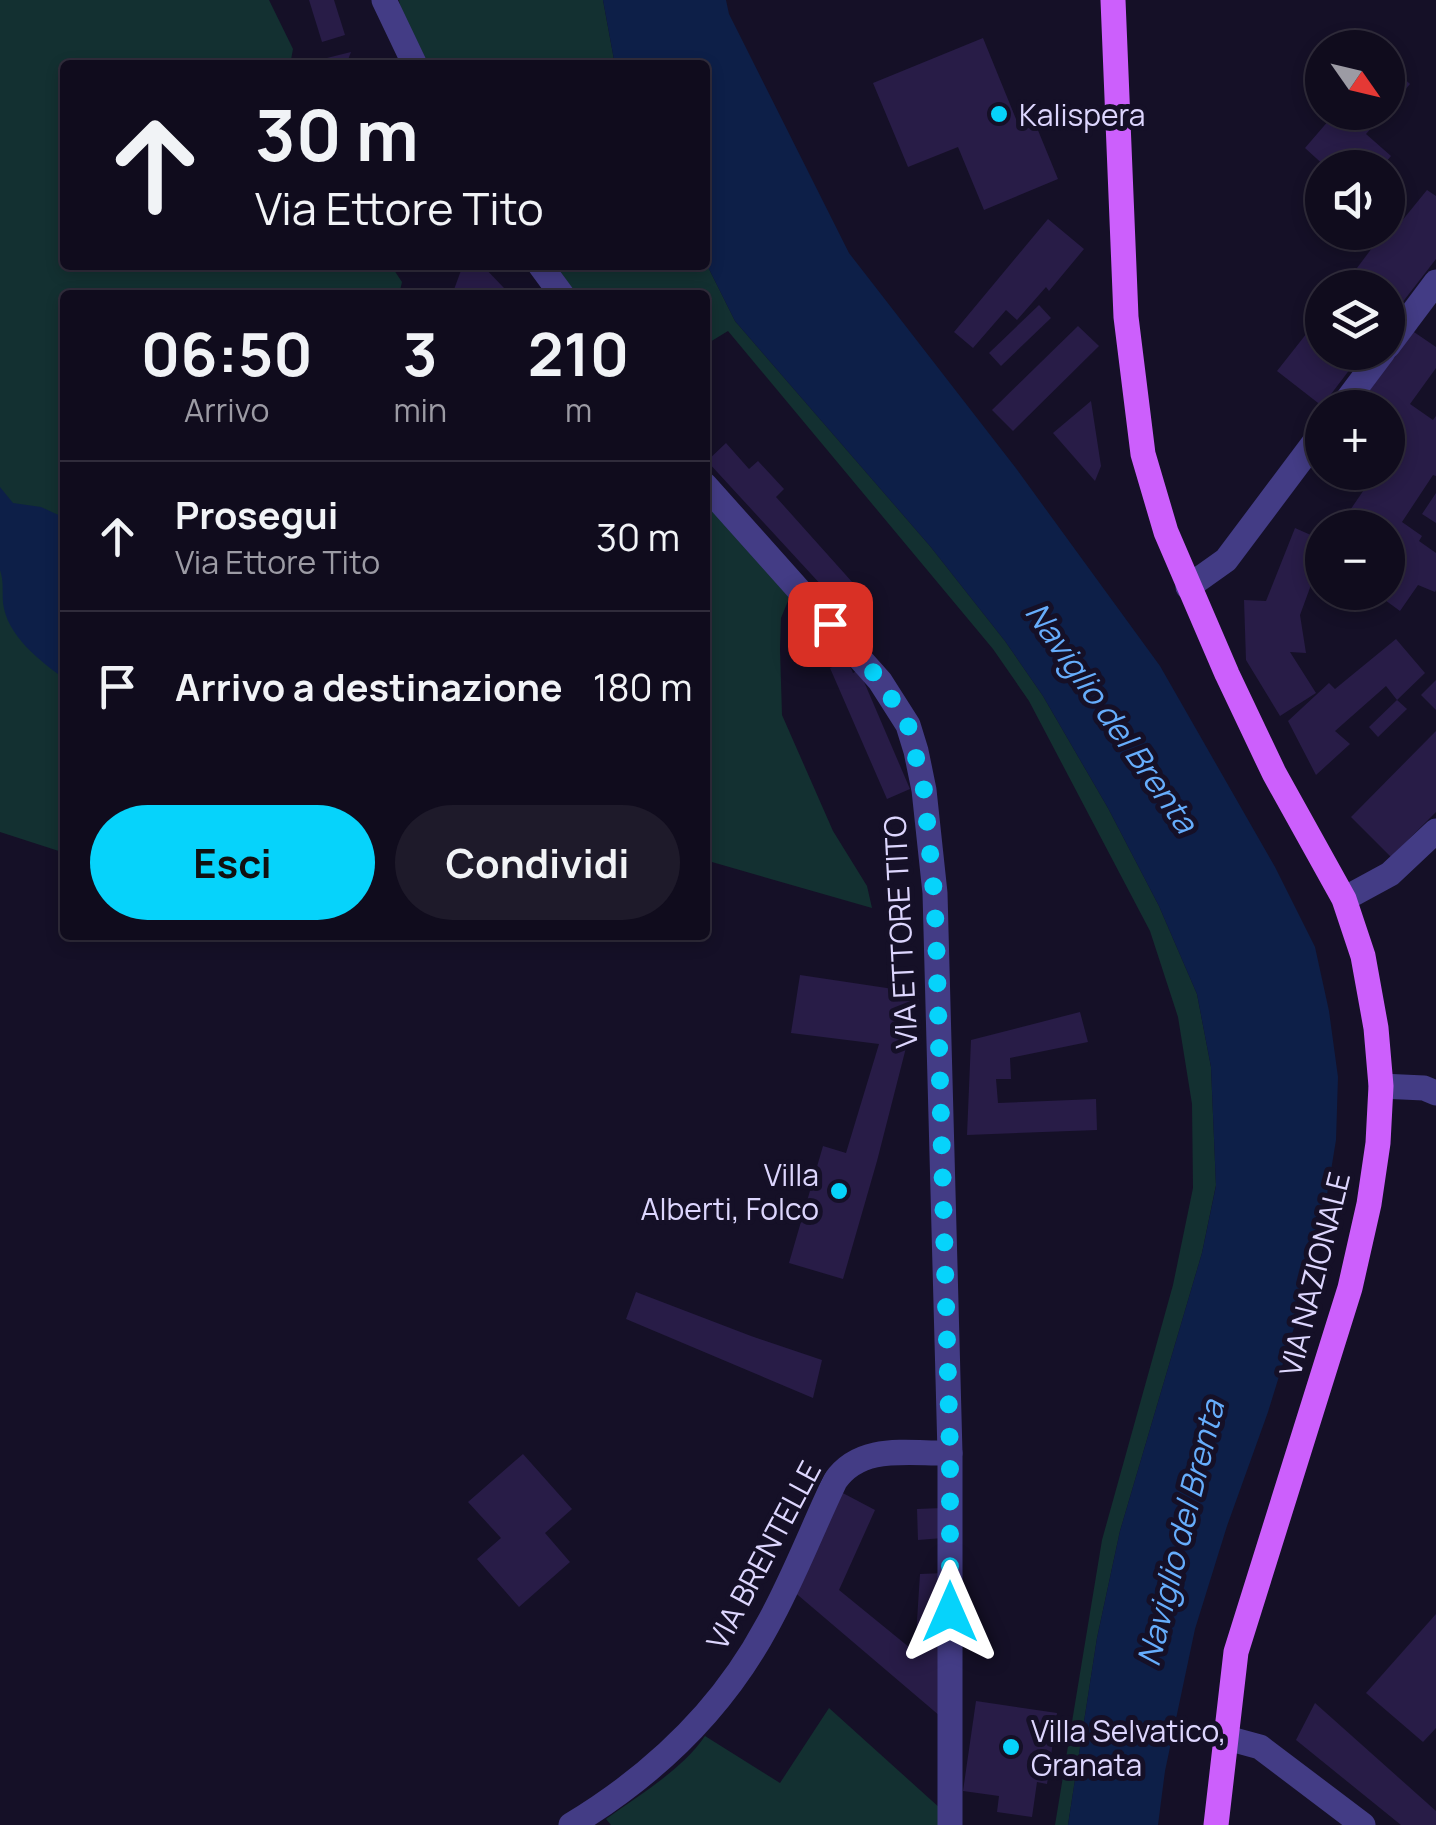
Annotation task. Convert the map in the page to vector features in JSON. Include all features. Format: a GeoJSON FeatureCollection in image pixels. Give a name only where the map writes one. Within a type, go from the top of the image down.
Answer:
{"type":"FeatureCollection","features":[{"type":"Feature","properties":{"kind":"main road","name":"VIA NAZIONALE"},"geometry":{"type":"LineString","coordinates":[[1113,0],[1126,317],[1143,454],[1166,532],[1188,587],[1274,773],[1344,899],[1363,956],[1376,1028],[1380,1086],[1378,1143],[1369,1204],[1350,1288],[1236,1652],[1216,1825]]}},
{"type":"Feature","properties":{"kind":"street"},"geometry":{"type":"LineString","coordinates":[[384,0],[413,60]]}},
{"type":"Feature","properties":{"kind":"street"},"geometry":{"type":"LineString","coordinates":[[1405,323],[1436,282]]}},
{"type":"Feature","properties":{"kind":"street"},"geometry":{"type":"LineString","coordinates":[[1355,390],[1370,370]]}},
{"type":"Feature","properties":{"kind":"street"},"geometry":{"type":"LineString","coordinates":[[1188,587],[1226,560],[1305,455]]}},
{"type":"Feature","properties":{"kind":"street","name":"VIA ETTORE TITO"},"geometry":{"type":"LineString","coordinates":[[710,491],[880,680],[908,725],[924,790],[934,893],[950,1452],[950,1825]]}},
{"type":"Feature","properties":{"kind":"street"},"geometry":{"type":"LineString","coordinates":[[1344,899],[1390,874],[1436,832]]}},
{"type":"Feature","properties":{"kind":"street"},"geometry":{"type":"LineString","coordinates":[[1380,1086],[1424,1088],[1436,1094]]}},
{"type":"Feature","properties":{"kind":"street","name":"VIA BRENTELLE"},"geometry":{"type":"LineString","coordinates":[[571,1825],[667,1755],[723,1694],[767,1628],[844,1469],[870,1455],[950,1452]]}},
{"type":"Feature","properties":{"kind":"street"},"geometry":{"type":"LineString","coordinates":[[1227,1738],[1260,1747],[1362,1825]]}},
{"type":"Feature","properties":{"kind":"green space"},"geometry":{"type":"Polygon","coordinates":[[[0,0],[269,0],[293,49],[291,60],[60,60],[60,270],[394,270],[402,282],[400,290],[60,290],[60,851],[0,832],[0,0]]]}},
{"type":"Feature","properties":{"kind":"green space"},"geometry":{"type":"Polygon","coordinates":[[[399,0],[603,0],[614,60],[426,60],[399,0]]]}},
{"type":"Feature","properties":{"kind":"green space"},"geometry":{"type":"Polygon","coordinates":[[[559,270],[710,270],[735,321],[930,546],[1043,696],[1159,906],[1197,994],[1211,1067],[1216,1185],[1202,1253],[1120,1531],[1097,1638],[1068,1825],[1055,1825],[1102,1540],[1173,1285],[1193,1188],[1192,1104],[1178,1017],[1150,931],[1029,701],[993,649],[728,331],[710,342],[710,290],[573,290],[559,270]]]}},
{"type":"Feature","properties":{"kind":"green space"},"geometry":{"type":"Polygon","coordinates":[[[710,508],[790,596],[781,618],[782,715],[833,831],[867,886],[872,908],[710,861],[710,508]]]}},
{"type":"Feature","properties":{"kind":"green space"},"geometry":{"type":"Polygon","coordinates":[[[829,1708],[941,1809],[941,1825],[611,1825],[606,1819],[672,1771],[705,1736],[780,1783],[829,1708]]]}},
{"type":"Feature","properties":{"kind":"water","name":"Naviglio del Brenta"},"geometry":{"type":"Polygon","coordinates":[[[603,0],[726,0],[729,14],[849,253],[1015,467],[1160,666],[1275,867],[1315,947],[1338,1077],[1336,1140],[1325,1207],[1301,1305],[1195,1629],[1165,1771],[1158,1825],[1068,1825],[1097,1638],[1120,1531],[1202,1253],[1216,1186],[1211,1067],[1197,994],[1159,906],[1043,696],[930,546],[735,321],[710,270],[710,60],[614,60],[603,0]]]}},
{"type":"Feature","properties":{"kind":"water"},"geometry":{"type":"Polygon","coordinates":[[[0,487],[13,503],[41,507],[60,516],[60,675],[26,647],[11,626],[3,603],[0,487]]]}},
{"type":"Feature","properties":{"kind":"building"},"geometry":{"type":"Polygon","coordinates":[[[309,0],[334,0],[345,35],[322,42],[309,0]]]}},
{"type":"Feature","properties":{"kind":"building"},"geometry":{"type":"Polygon","coordinates":[[[983,38],[1020,129],[1035,123],[1058,179],[984,210],[958,147],[908,167],[873,83],[983,38]]]}},
{"type":"Feature","properties":{"kind":"building"},"geometry":{"type":"Polygon","coordinates":[[[351,52],[348,60],[319,60],[351,52]]]}},
{"type":"Feature","properties":{"kind":"building"},"geometry":{"type":"Polygon","coordinates":[[[1320,130],[1369,130],[1366,134],[1384,150],[1307,150],[1320,130]]]}},
{"type":"Feature","properties":{"kind":"building"},"geometry":{"type":"Polygon","coordinates":[[[1427,190],[1436,196],[1436,259],[1405,299],[1405,270],[1356,270],[1370,250],[1405,250],[1405,217],[1427,190]]]}},
{"type":"Feature","properties":{"kind":"building"},"geometry":{"type":"Polygon","coordinates":[[[1048,219],[1084,249],[1049,291],[1046,287],[1017,320],[1006,310],[973,348],[954,332],[1048,219]]]}},
{"type":"Feature","properties":{"kind":"building"},"geometry":{"type":"Polygon","coordinates":[[[461,270],[487,270],[504,288],[503,290],[454,290],[461,270]]]}},
{"type":"Feature","properties":{"kind":"building"},"geometry":{"type":"Polygon","coordinates":[[[1039,305],[1051,318],[1001,366],[989,353],[1039,305]]]}},
{"type":"Feature","properties":{"kind":"building"},"geometry":{"type":"Polygon","coordinates":[[[1078,326],[1099,346],[1013,431],[992,410],[1078,326]]]}},
{"type":"Feature","properties":{"kind":"building"},"geometry":{"type":"Polygon","coordinates":[[[1411,330],[1436,347],[1436,368],[1410,404],[1433,420],[1436,416],[1436,476],[1433,475],[1405,517],[1405,510],[1350,510],[1364,490],[1405,490],[1405,390],[1369,390],[1383,370],[1405,370],[1405,339],[1411,330]]]}},
{"type":"Feature","properties":{"kind":"building"},"geometry":{"type":"Polygon","coordinates":[[[1305,336],[1305,370],[1349,370],[1334,390],[1305,393],[1277,371],[1305,336]]]}},
{"type":"Feature","properties":{"kind":"building"},"geometry":{"type":"Polygon","coordinates":[[[1091,401],[1101,466],[1095,481],[1053,433],[1091,401]]]}},
{"type":"Feature","properties":{"kind":"building"},"geometry":{"type":"Polygon","coordinates":[[[726,443],[749,469],[758,461],[784,489],[776,497],[853,583],[835,600],[710,464],[710,458],[726,443]]]}},
{"type":"Feature","properties":{"kind":"building"},"geometry":{"type":"Polygon","coordinates":[[[1436,493],[1436,523],[1422,514],[1436,493]]]}},
{"type":"Feature","properties":{"kind":"building"},"geometry":{"type":"Polygon","coordinates":[[[1405,524],[1436,553],[1435,592],[1418,585],[1405,604],[1405,524]]]}},
{"type":"Feature","properties":{"kind":"building"},"geometry":{"type":"Polygon","coordinates":[[[1295,528],[1305,532],[1305,601],[1300,615],[1306,653],[1290,652],[1316,693],[1280,716],[1246,660],[1244,600],[1266,601],[1295,528]]]}},
{"type":"Feature","properties":{"kind":"building"},"geometry":{"type":"Polygon","coordinates":[[[1396,639],[1425,673],[1397,700],[1386,686],[1335,731],[1350,744],[1316,775],[1288,721],[1329,683],[1335,689],[1396,639]]]}},
{"type":"Feature","properties":{"kind":"building"},"geometry":{"type":"Polygon","coordinates":[[[848,661],[853,673],[859,670],[910,789],[887,799],[830,668],[848,661]]]}},
{"type":"Feature","properties":{"kind":"building"},"geometry":{"type":"Polygon","coordinates":[[[1436,680],[1436,710],[1421,695],[1436,680]]]}},
{"type":"Feature","properties":{"kind":"building"},"geometry":{"type":"Polygon","coordinates":[[[1397,700],[1407,709],[1378,737],[1369,727],[1397,700]]]}},
{"type":"Feature","properties":{"kind":"building"},"geometry":{"type":"Polygon","coordinates":[[[1436,731],[1436,812],[1391,857],[1351,817],[1436,731]]]}},
{"type":"Feature","properties":{"kind":"building"},"geometry":{"type":"Polygon","coordinates":[[[800,975],[920,993],[843,1279],[789,1263],[823,1146],[846,1153],[879,1044],[791,1033],[800,975]]]}},
{"type":"Feature","properties":{"kind":"building"},"geometry":{"type":"Polygon","coordinates":[[[1080,1012],[1088,1042],[1010,1058],[1011,1079],[996,1079],[998,1103],[1096,1099],[1097,1130],[967,1135],[971,1040],[1080,1012]]]}},
{"type":"Feature","properties":{"kind":"building"},"geometry":{"type":"Polygon","coordinates":[[[636,1292],[822,1360],[813,1398],[626,1319],[636,1292]]]}},
{"type":"Feature","properties":{"kind":"building"},"geometry":{"type":"Polygon","coordinates":[[[523,1454],[572,1509],[545,1533],[570,1562],[519,1607],[477,1559],[501,1538],[468,1502],[523,1454]]]}},
{"type":"Feature","properties":{"kind":"building"},"geometry":{"type":"Polygon","coordinates":[[[839,1491],[875,1510],[839,1590],[915,1652],[920,1574],[945,1573],[947,1722],[792,1590],[839,1491]]]}},
{"type":"Feature","properties":{"kind":"building"},"geometry":{"type":"Polygon","coordinates":[[[942,1508],[943,1538],[918,1540],[917,1509],[942,1508]]]}},
{"type":"Feature","properties":{"kind":"building"},"geometry":{"type":"Polygon","coordinates":[[[1436,1614],[1436,1728],[1423,1742],[1366,1693],[1436,1614]]]}},
{"type":"Feature","properties":{"kind":"building","name":"Villa Selvatico, Granata"},"geometry":{"type":"Polygon","coordinates":[[[976,1701],[1057,1713],[1047,1784],[1037,1782],[1032,1817],[997,1812],[999,1796],[963,1791],[976,1701]]]}},
{"type":"Feature","properties":{"kind":"building"},"geometry":{"type":"Polygon","coordinates":[[[1315,1703],[1436,1811],[1436,1825],[1401,1825],[1296,1740],[1315,1703]]]}},
{"type":"Feature","properties":{"kind":"place","name":"Kalispera"},"geometry":{"type":"Point","coordinates":[999,114]}},
{"type":"Feature","properties":{"kind":"place","name":"Villa Alberti, Folco"},"geometry":{"type":"Point","coordinates":[839,1191]}},
{"type":"Feature","properties":{"kind":"place","name":"Villa Selvatico, Granata"},"geometry":{"type":"Point","coordinates":[1011,1747]}},
{"type":"Feature","properties":{"kind":"route"},"geometry":{"type":"LineString","coordinates":[[830,624],[894,700],[908,725],[924,790],[936,933],[950,1452],[950,1612]]}}]}
